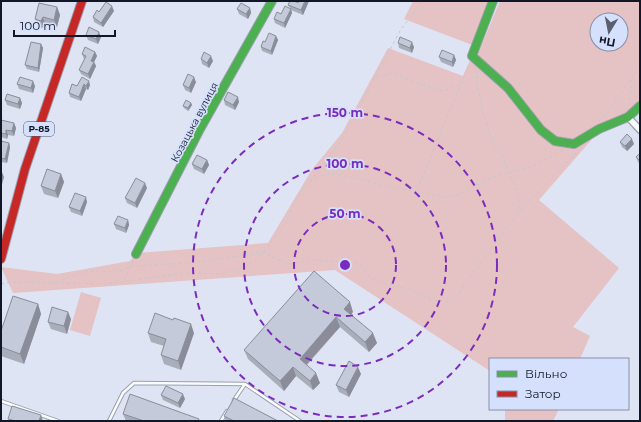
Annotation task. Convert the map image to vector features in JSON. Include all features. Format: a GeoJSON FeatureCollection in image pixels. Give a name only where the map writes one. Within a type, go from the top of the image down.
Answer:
{"type":"FeatureCollection","features":[{"type":"Feature","properties":{"kind":"street","name":"Р-85"},"geometry":{"type":"LineString","coordinates":[[1,259],[25,169],[82,1]]}},
{"type":"Feature","properties":{"kind":"street","name":"Козацька вулиця"},"geometry":{"type":"LineString","coordinates":[[136,254],[200,129],[272,1]]}},
{"type":"Feature","properties":{"kind":"street"},"geometry":{"type":"LineString","coordinates":[[493,1],[472,56],[508,88],[541,130],[555,141],[574,144],[600,129],[628,117],[640,106]]}},
{"type":"Feature","properties":{"kind":"street"},"geometry":{"type":"LineString","coordinates":[[628,117],[640,130]]}},
{"type":"Feature","properties":{"kind":"lane"},"geometry":{"type":"LineString","coordinates":[[109,421],[123,393],[134,383],[245,384],[300,421]]}},
{"type":"Feature","properties":{"kind":"lane"},"geometry":{"type":"LineString","coordinates":[[233,402],[245,384]]}},
{"type":"Feature","properties":{"kind":"lane"},"geometry":{"type":"LineString","coordinates":[[1,401],[58,421]]}},
{"type":"Feature","properties":{"kind":"lane"},"geometry":{"type":"LineString","coordinates":[[221,421],[229,408]]}},
{"type":"Feature","properties":{"kind":"path"},"geometry":{"type":"LineString","coordinates":[[1,284],[12,282],[56,282],[106,284],[185,274],[221,274],[239,269],[257,259],[281,231],[298,197],[343,138],[377,77],[401,29],[414,13],[421,1]]}},
{"type":"Feature","properties":{"kind":"path"},"geometry":{"type":"LineString","coordinates":[[416,191],[472,56]]}},
{"type":"Feature","properties":{"kind":"path"},"geometry":{"type":"LineString","coordinates":[[599,121],[614,103],[640,66]]}},
{"type":"Feature","properties":{"kind":"path"},"geometry":{"type":"LineString","coordinates":[[476,68],[478,91],[487,126],[493,144],[502,155],[519,200],[518,213]]}},
{"type":"Feature","properties":{"kind":"path"},"geometry":{"type":"LineString","coordinates":[[377,77],[393,73],[443,91],[461,85]]}},
{"type":"Feature","properties":{"kind":"path"},"geometry":{"type":"LineString","coordinates":[[628,117],[632,77]]}},
{"type":"Feature","properties":{"kind":"path"},"geometry":{"type":"LineString","coordinates":[[56,282],[87,271],[117,272],[131,266],[191,263],[264,252],[289,264],[314,260],[355,263],[361,266],[370,277],[376,281],[409,290],[431,300],[452,302],[518,213],[584,146]]}},
{"type":"Feature","properties":{"kind":"path"},"geometry":{"type":"LineString","coordinates":[[308,183],[315,178],[337,174],[373,183],[445,197],[452,197],[485,180],[533,166],[563,150]]}},
{"type":"Feature","properties":{"kind":"path"},"geometry":{"type":"LineString","coordinates":[[123,281],[136,254]]}},
{"type":"Feature","properties":{"kind":"shaded area"},"geometry":{"type":"Polygon","coordinates":[[[413,1],[493,1],[475,46],[404,19],[413,1]]]}},
{"type":"Feature","properties":{"kind":"shaded area"},"geometry":{"type":"Polygon","coordinates":[[[500,1],[640,1],[640,105],[627,117],[574,143],[556,141],[476,59],[500,1]]]}},
{"type":"Feature","properties":{"kind":"shaded area"},"geometry":{"type":"Polygon","coordinates":[[[388,48],[463,76],[472,56],[508,88],[540,131],[574,144],[600,130],[539,200],[619,268],[573,327],[590,336],[580,358],[489,358],[489,370],[335,270],[13,293],[1,267],[57,274],[130,261],[137,253],[268,243],[311,171],[342,133],[388,48]]]}},
{"type":"Feature","properties":{"kind":"shaded area"},"geometry":{"type":"Polygon","coordinates":[[[81,292],[101,298],[90,336],[70,330],[81,292]]]}},
{"type":"Feature","properties":{"kind":"shaded area"},"geometry":{"type":"Polygon","coordinates":[[[505,410],[558,410],[553,421],[505,421],[505,410]]]}},
{"type":"Feature","properties":{"kind":"building"},"geometry":{"type":"Polygon","coordinates":[[[290,1],[298,3],[299,1],[305,1],[301,10],[288,5],[290,1]]]}},
{"type":"Feature","properties":{"kind":"building"},"geometry":{"type":"Polygon","coordinates":[[[106,2],[112,6],[101,23],[93,17],[97,10],[99,12],[106,2]]]}},
{"type":"Feature","properties":{"kind":"building"},"geometry":{"type":"Polygon","coordinates":[[[39,3],[57,7],[54,20],[43,17],[41,21],[35,19],[39,3]]]}},
{"type":"Feature","properties":{"kind":"building"},"geometry":{"type":"Polygon","coordinates":[[[241,3],[250,8],[246,14],[237,9],[241,3]]]}},
{"type":"Feature","properties":{"kind":"building"},"geometry":{"type":"Polygon","coordinates":[[[285,6],[291,9],[284,23],[274,19],[277,12],[281,14],[285,6]]]}},
{"type":"Feature","properties":{"kind":"building"},"geometry":{"type":"Polygon","coordinates":[[[89,27],[99,32],[96,39],[86,35],[89,27]]]}},
{"type":"Feature","properties":{"kind":"building"},"geometry":{"type":"Polygon","coordinates":[[[269,33],[276,36],[271,51],[261,47],[263,41],[265,42],[269,33]]]}},
{"type":"Feature","properties":{"kind":"building"},"geometry":{"type":"Polygon","coordinates":[[[400,37],[412,42],[410,48],[398,43],[400,37]]]}},
{"type":"Feature","properties":{"kind":"building"},"geometry":{"type":"Polygon","coordinates":[[[31,42],[41,44],[38,68],[25,65],[31,42]]]}},
{"type":"Feature","properties":{"kind":"building"},"geometry":{"type":"Polygon","coordinates":[[[85,47],[95,52],[91,61],[94,62],[88,74],[79,70],[86,56],[82,54],[85,47]]]}},
{"type":"Feature","properties":{"kind":"building"},"geometry":{"type":"Polygon","coordinates":[[[442,50],[454,55],[452,62],[439,57],[442,50]]]}},
{"type":"Feature","properties":{"kind":"building"},"geometry":{"type":"Polygon","coordinates":[[[204,52],[211,56],[207,63],[201,59],[204,52]]]}},
{"type":"Feature","properties":{"kind":"building"},"geometry":{"type":"Polygon","coordinates":[[[188,74],[194,77],[189,88],[183,85],[188,74]]]}},
{"type":"Feature","properties":{"kind":"building"},"geometry":{"type":"Polygon","coordinates":[[[20,77],[33,81],[31,88],[17,84],[20,77]]]}},
{"type":"Feature","properties":{"kind":"building"},"geometry":{"type":"Polygon","coordinates":[[[82,77],[89,81],[86,86],[84,84],[79,97],[69,93],[72,84],[77,86],[82,77]]]}},
{"type":"Feature","properties":{"kind":"building"},"geometry":{"type":"Polygon","coordinates":[[[228,92],[238,97],[233,105],[224,100],[228,92]]]}},
{"type":"Feature","properties":{"kind":"building"},"geometry":{"type":"Polygon","coordinates":[[[7,94],[20,98],[18,104],[5,100],[7,94]]]}},
{"type":"Feature","properties":{"kind":"building"},"geometry":{"type":"Polygon","coordinates":[[[186,100],[191,103],[188,108],[183,106],[186,100]]]}},
{"type":"Feature","properties":{"kind":"building"},"geometry":{"type":"Polygon","coordinates":[[[1,120],[14,123],[12,131],[6,130],[6,134],[1,133],[1,120]]]}},
{"type":"Feature","properties":{"kind":"building"},"geometry":{"type":"Polygon","coordinates":[[[627,134],[632,139],[625,146],[620,142],[627,134]]]}},
{"type":"Feature","properties":{"kind":"building"},"geometry":{"type":"Polygon","coordinates":[[[1,141],[9,143],[5,159],[1,158],[1,141]]]}},
{"type":"Feature","properties":{"kind":"building"},"geometry":{"type":"Polygon","coordinates":[[[640,153],[640,161],[636,157],[640,153]]]}},
{"type":"Feature","properties":{"kind":"building"},"geometry":{"type":"Polygon","coordinates":[[[197,155],[207,160],[202,169],[192,164],[197,155]]]}},
{"type":"Feature","properties":{"kind":"building"},"geometry":{"type":"Polygon","coordinates":[[[47,169],[61,174],[55,191],[41,186],[47,169]]]}},
{"type":"Feature","properties":{"kind":"building"},"geometry":{"type":"Polygon","coordinates":[[[136,178],[145,183],[135,203],[125,198],[136,178]]]}},
{"type":"Feature","properties":{"kind":"building"},"geometry":{"type":"Polygon","coordinates":[[[75,193],[86,197],[80,211],[69,207],[75,193]]]}},
{"type":"Feature","properties":{"kind":"building"},"geometry":{"type":"Polygon","coordinates":[[[118,216],[128,220],[125,228],[114,224],[118,216]]]}},
{"type":"Feature","properties":{"kind":"building"},"geometry":{"type":"Polygon","coordinates":[[[314,271],[350,302],[344,309],[373,333],[365,342],[336,317],[300,359],[316,373],[310,381],[293,367],[280,381],[244,350],[314,271]]]}},
{"type":"Feature","properties":{"kind":"building"},"geometry":{"type":"Polygon","coordinates":[[[13,296],[38,304],[20,354],[1,347],[1,331],[13,296]]]}},
{"type":"Feature","properties":{"kind":"building"},"geometry":{"type":"Polygon","coordinates":[[[52,307],[68,312],[64,326],[48,322],[52,307]]]}},
{"type":"Feature","properties":{"kind":"building"},"geometry":{"type":"Polygon","coordinates":[[[155,313],[173,320],[174,318],[191,324],[178,361],[161,355],[166,339],[148,333],[155,313]]]}},
{"type":"Feature","properties":{"kind":"building"},"geometry":{"type":"Polygon","coordinates":[[[349,361],[358,367],[346,390],[336,385],[349,361]]]}},
{"type":"Feature","properties":{"kind":"building"},"geometry":{"type":"Polygon","coordinates":[[[166,386],[183,394],[178,403],[161,395],[166,386]]]}},
{"type":"Feature","properties":{"kind":"building"},"geometry":{"type":"Polygon","coordinates":[[[130,394],[199,419],[198,421],[144,421],[123,414],[130,394]]]}},
{"type":"Feature","properties":{"kind":"building"},"geometry":{"type":"Polygon","coordinates":[[[234,398],[278,421],[234,421],[224,416],[234,398]]]}},
{"type":"Feature","properties":{"kind":"building"},"geometry":{"type":"Polygon","coordinates":[[[12,406],[41,415],[39,421],[16,421],[8,419],[12,406]]]}},
{"type":"Feature","properties":{"kind":"traffic: fast"},"geometry":{"type":"LineString","coordinates":[[136,254],[200,129],[272,1]]}},
{"type":"Feature","properties":{"kind":"traffic: fast"},"geometry":{"type":"LineString","coordinates":[[493,1],[472,56],[508,88],[541,130],[555,141],[574,144],[599,129],[628,117],[640,106]]}},
{"type":"Feature","properties":{"kind":"traffic: jam"},"geometry":{"type":"LineString","coordinates":[[1,259],[25,169],[82,1]]}}]}
